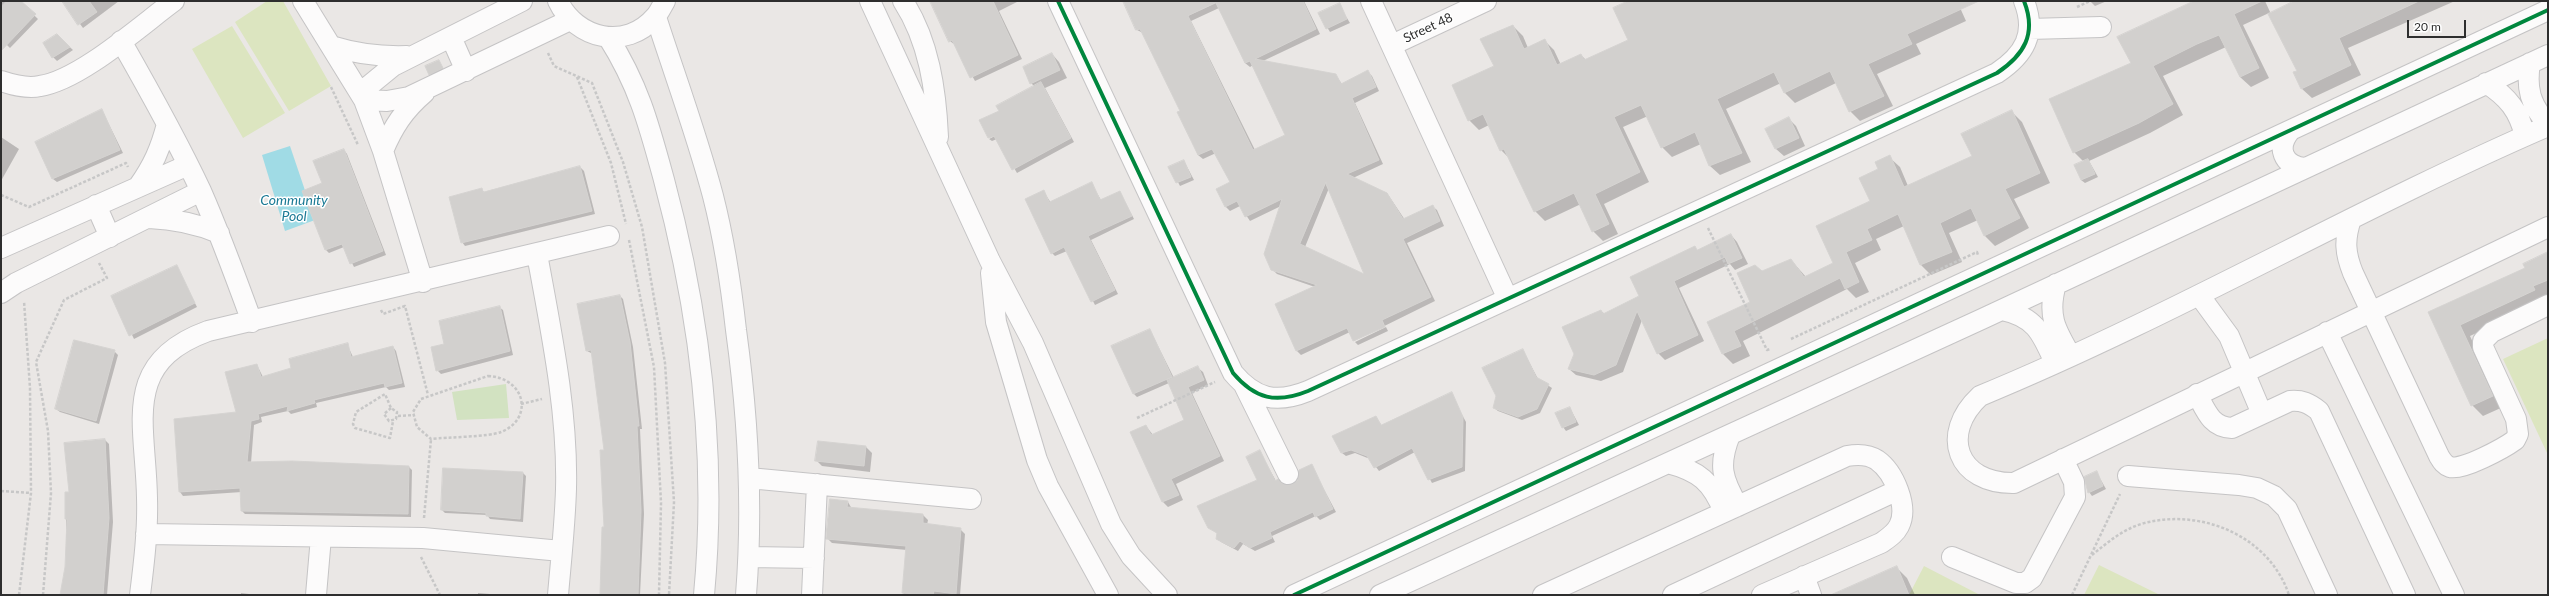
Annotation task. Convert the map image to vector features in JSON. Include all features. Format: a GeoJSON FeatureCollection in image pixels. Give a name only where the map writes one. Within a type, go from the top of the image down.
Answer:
{"type":"FeatureCollection","features":[{"type":"Feature","properties":{"kind":"street"},"geometry":{"type":"LineString","coordinates":[[1,81],[15,86],[39,87],[62,81],[121,41],[174,1]]}},
{"type":"Feature","properties":{"kind":"street"},"geometry":{"type":"LineString","coordinates":[[303,1],[362,97],[383,151],[423,282]]}},
{"type":"Feature","properties":{"kind":"street"},"geometry":{"type":"LineString","coordinates":[[362,97],[387,70],[411,56],[522,1]]}},
{"type":"Feature","properties":{"kind":"street"},"geometry":{"type":"LineString","coordinates":[[558,1],[570,20],[581,29],[608,38],[626,36],[637,31],[660,9],[714,204],[731,289],[743,383],[749,478],[749,557],[746,595]]}},
{"type":"Feature","properties":{"kind":"street"},"geometry":{"type":"LineString","coordinates":[[870,1],[939,146],[990,261],[1033,344],[1049,385],[1111,524],[1131,556],[1167,595]]}},
{"type":"Feature","properties":{"kind":"street"},"geometry":{"type":"LineString","coordinates":[[903,1],[921,37],[931,71],[937,106],[939,146]]}},
{"type":"Feature","properties":{"kind":"street"},"geometry":{"type":"LineString","coordinates":[[1058,1],[1239,379],[1288,474]]}},
{"type":"Feature","properties":{"kind":"street"},"geometry":{"type":"LineString","coordinates":[[1371,1],[1507,297]]}},
{"type":"Feature","properties":{"kind":"street","name":"Street 48"},"geometry":{"type":"LineString","coordinates":[[1392,45],[1486,1]]}},
{"type":"Feature","properties":{"kind":"street"},"geometry":{"type":"LineString","coordinates":[[1239,379],[1258,394],[1275,399],[1292,398],[1507,297],[1997,72],[2013,62],[2021,52],[2030,29],[2028,12],[2024,1]]}},
{"type":"Feature","properties":{"kind":"street"},"geometry":{"type":"LineString","coordinates":[[1294,595],[1987,274],[2548,10]]}},
{"type":"Feature","properties":{"kind":"street"},"geometry":{"type":"LineString","coordinates":[[362,97],[387,101],[410,97],[570,20]]}},
{"type":"Feature","properties":{"kind":"street"},"geometry":{"type":"LineString","coordinates":[[2030,29],[2101,27]]}},
{"type":"Feature","properties":{"kind":"street"},"geometry":{"type":"LineString","coordinates":[[451,37],[466,71]]}},
{"type":"Feature","properties":{"kind":"street"},"geometry":{"type":"LineString","coordinates":[[608,38],[625,64],[639,93],[669,200],[684,264],[701,367],[708,470],[704,595]]}},
{"type":"Feature","properties":{"kind":"street"},"geometry":{"type":"LineString","coordinates":[[121,41],[188,165],[219,233],[252,322]]}},
{"type":"Feature","properties":{"kind":"street"},"geometry":{"type":"LineString","coordinates":[[331,46],[356,54],[382,57],[411,56]]}},
{"type":"Feature","properties":{"kind":"street"},"geometry":{"type":"LineString","coordinates":[[1380,595],[1730,436],[2548,55]]}},
{"type":"Feature","properties":{"kind":"street"},"geometry":{"type":"LineString","coordinates":[[2530,63],[2527,80],[2530,97],[2537,113],[2548,125],[2350,219],[2199,295],[2063,360],[1980,396],[1969,407],[1961,420],[1958,436],[1960,451],[1967,466],[1980,477],[1996,483],[2014,483],[2548,226]]}},
{"type":"Feature","properties":{"kind":"street"},"geometry":{"type":"LineString","coordinates":[[2486,83],[2501,92],[2512,104],[2521,119],[2525,136]]}},
{"type":"Feature","properties":{"kind":"street"},"geometry":{"type":"LineString","coordinates":[[383,151],[394,126],[410,105],[431,88]]}},
{"type":"Feature","properties":{"kind":"street"},"geometry":{"type":"LineString","coordinates":[[138,187],[152,168],[162,146],[167,124]]}},
{"type":"Feature","properties":{"kind":"street"},"geometry":{"type":"LineString","coordinates":[[2290,131],[2282,146],[2283,155],[2288,162],[2304,168]]}},
{"type":"Feature","properties":{"kind":"street"},"geometry":{"type":"LineString","coordinates":[[1,248],[188,165]]}},
{"type":"Feature","properties":{"kind":"street"},"geometry":{"type":"LineString","coordinates":[[8,288],[200,191]]}},
{"type":"Feature","properties":{"kind":"street"},"geometry":{"type":"LineString","coordinates":[[96,205],[110,237]]}},
{"type":"Feature","properties":{"kind":"street"},"geometry":{"type":"LineString","coordinates":[[149,218],[173,218],[197,224],[219,233]]}},
{"type":"Feature","properties":{"kind":"street"},"geometry":{"type":"LineString","coordinates":[[2350,219],[2345,237],[2346,255],[2443,462],[2449,467],[2457,468],[2510,444],[2515,440],[2518,434],[2516,420],[2483,347],[2483,341],[2492,332],[2548,305]]}},
{"type":"Feature","properties":{"kind":"street"},"geometry":{"type":"LineString","coordinates":[[140,595],[146,534],[147,498],[142,398],[149,379],[159,362],[173,348],[190,337],[208,331],[423,282],[622,233]]}},
{"type":"Feature","properties":{"kind":"street"},"geometry":{"type":"LineString","coordinates":[[537,254],[549,317],[564,431],[566,488],[558,595]]}},
{"type":"Feature","properties":{"kind":"street"},"geometry":{"type":"LineString","coordinates":[[990,261],[996,322],[1037,460],[1048,486],[1108,595]]}},
{"type":"Feature","properties":{"kind":"street"},"geometry":{"type":"LineString","coordinates":[[2056,284],[2051,301],[2052,318],[2063,360]]}},
{"type":"Feature","properties":{"kind":"street"},"geometry":{"type":"LineString","coordinates":[[2199,295],[2229,336],[2262,414]]}},
{"type":"Feature","properties":{"kind":"street"},"geometry":{"type":"LineString","coordinates":[[2002,310],[2016,313],[2029,320],[2063,360]]}},
{"type":"Feature","properties":{"kind":"street"},"geometry":{"type":"LineString","coordinates":[[2327,332],[2454,595]]}},
{"type":"Feature","properties":{"kind":"street"},"geometry":{"type":"LineString","coordinates":[[2197,394],[2212,420],[2223,428],[2232,428],[2290,401],[2300,400],[2311,404],[2318,411],[2405,595]]}},
{"type":"Feature","properties":{"kind":"street"},"geometry":{"type":"LineString","coordinates":[[1730,436],[1722,453],[1722,472],[1731,509]]}},
{"type":"Feature","properties":{"kind":"street"},"geometry":{"type":"LineString","coordinates":[[1542,595],[1848,456],[1858,454],[1878,460],[1885,468],[1903,502],[1903,514],[1899,526],[1892,536],[1881,543],[1762,595]]}},
{"type":"Feature","properties":{"kind":"street"},"geometry":{"type":"LineString","coordinates":[[1952,557],[2016,583],[2032,578],[2074,497],[2074,482],[2063,459]]}},
{"type":"Feature","properties":{"kind":"street"},"geometry":{"type":"LineString","coordinates":[[1668,463],[1687,468],[1704,478],[1731,509]]}},
{"type":"Feature","properties":{"kind":"street"},"geometry":{"type":"LineString","coordinates":[[2128,476],[2239,485],[2258,488],[2274,496],[2287,509],[2327,595]]}},
{"type":"Feature","properties":{"kind":"street"},"geometry":{"type":"LineString","coordinates":[[749,478],[971,499]]}},
{"type":"Feature","properties":{"kind":"street"},"geometry":{"type":"LineString","coordinates":[[812,595],[817,484]]}},
{"type":"Feature","properties":{"kind":"street"},"geometry":{"type":"LineString","coordinates":[[1673,595],[1898,490]]}},
{"type":"Feature","properties":{"kind":"street"},"geometry":{"type":"LineString","coordinates":[[146,534],[423,538],[561,551]]}},
{"type":"Feature","properties":{"kind":"street"},"geometry":{"type":"LineString","coordinates":[[316,595],[321,537]]}},
{"type":"Feature","properties":{"kind":"street"},"geometry":{"type":"LineString","coordinates":[[749,557],[814,558]]}},
{"type":"Feature","properties":{"kind":"street"},"geometry":{"type":"LineString","coordinates":[[1402,595],[1429,572]]}},
{"type":"Feature","properties":{"kind":"street"},"geometry":{"type":"LineString","coordinates":[[1804,576],[1811,595]]}},
{"type":"Feature","properties":{"kind":"path"},"geometry":{"type":"LineString","coordinates":[[539,35],[554,66],[592,83],[623,162],[642,228],[666,370],[674,502],[669,595]]}},
{"type":"Feature","properties":{"kind":"path"},"geometry":{"type":"LineString","coordinates":[[577,76],[611,163],[622,233],[654,367],[661,503],[659,595]]}},
{"type":"Feature","properties":{"kind":"path"},"geometry":{"type":"LineString","coordinates":[[328,81],[361,153]]}},
{"type":"Feature","properties":{"kind":"path"},"geometry":{"type":"LineString","coordinates":[[1,195],[30,208],[126,163],[138,187]]}},
{"type":"Feature","properties":{"kind":"path"},"geometry":{"type":"LineString","coordinates":[[1699,210],[1767,350],[1774,347]]}},
{"type":"Feature","properties":{"kind":"path"},"geometry":{"type":"LineString","coordinates":[[43,595],[51,493],[48,431],[36,362],[64,300],[107,278],[91,247]]}},
{"type":"Feature","properties":{"kind":"path"},"geometry":{"type":"LineString","coordinates":[[1788,340],[1977,252],[1987,274]]}},
{"type":"Feature","properties":{"kind":"path"},"geometry":{"type":"LineString","coordinates":[[8,288],[26,305],[30,388],[31,493],[19,595]]}},
{"type":"Feature","properties":{"kind":"path"},"geometry":{"type":"LineString","coordinates":[[376,293],[383,314],[405,306],[428,395]]}},
{"type":"Feature","properties":{"kind":"path"},"geometry":{"type":"LineString","coordinates":[[488,376],[500,376],[511,382],[519,392],[522,404],[519,417],[511,426],[500,432],[431,439],[417,427],[414,415],[416,405],[428,395],[488,376]]}},
{"type":"Feature","properties":{"kind":"path"},"geometry":{"type":"LineString","coordinates":[[1137,418],[1239,379]]}},
{"type":"Feature","properties":{"kind":"path"},"geometry":{"type":"LineString","coordinates":[[398,416],[397,412],[391,408],[384,394],[356,412],[353,424],[355,428],[390,438],[393,421],[398,416],[414,415]]}},
{"type":"Feature","properties":{"kind":"path"},"geometry":{"type":"LineString","coordinates":[[391,408],[384,414],[389,421],[393,421]]}},
{"type":"Feature","properties":{"kind":"path"},"geometry":{"type":"LineString","coordinates":[[2072,595],[2128,476]]}},
{"type":"Feature","properties":{"kind":"path"},"geometry":{"type":"LineString","coordinates":[[1,491],[31,493]]}},
{"type":"Feature","properties":{"kind":"path"},"geometry":{"type":"LineString","coordinates":[[2092,555],[2114,537],[2140,524],[2168,518],[2197,520],[2225,527],[2250,542],[2270,562],[2286,586],[2289,595]]}},
{"type":"Feature","properties":{"kind":"green space"},"geometry":{"type":"Polygon","coordinates":[[[267,1],[283,1],[331,86],[289,111],[235,22],[267,1]]]}},
{"type":"Feature","properties":{"kind":"green space"},"geometry":{"type":"Polygon","coordinates":[[[232,26],[285,113],[243,138],[192,49],[232,26]]]}},
{"type":"Feature","properties":{"kind":"green space"},"geometry":{"type":"Polygon","coordinates":[[[2548,338],[2548,455],[2503,359],[2548,338]]]}},
{"type":"Feature","properties":{"kind":"green space"},"geometry":{"type":"Polygon","coordinates":[[[506,384],[509,418],[457,420],[452,392],[506,384]]]}},
{"type":"Feature","properties":{"kind":"green space"},"geometry":{"type":"Polygon","coordinates":[[[2099,565],[2160,595],[2084,595],[2099,565]]]}},
{"type":"Feature","properties":{"kind":"green space"},"geometry":{"type":"Polygon","coordinates":[[[1924,566],[1980,595],[1909,595],[1924,566]]]}},
{"type":"Feature","properties":{"kind":"water","name":"Community Pool"},"geometry":{"type":"Polygon","coordinates":[[[290,146],[315,220],[285,231],[262,155],[290,146]]]}},
{"type":"Feature","properties":{"kind":"building"},"geometry":{"type":"Polygon","coordinates":[[[7,1],[21,1],[36,14],[1,51],[1,7],[7,1]]]}},
{"type":"Feature","properties":{"kind":"building"},"geometry":{"type":"Polygon","coordinates":[[[62,1],[89,1],[97,12],[78,25],[62,1]]]}},
{"type":"Feature","properties":{"kind":"building"},"geometry":{"type":"Polygon","coordinates":[[[930,1],[993,1],[1018,55],[970,78],[952,40],[949,42],[930,1]]]}},
{"type":"Feature","properties":{"kind":"building"},"geometry":{"type":"Polygon","coordinates":[[[1123,1],[1303,1],[1316,29],[1255,59],[1336,74],[1341,84],[1368,70],[1376,87],[1352,98],[1379,160],[1347,174],[1387,193],[1403,219],[1433,205],[1440,221],[1403,239],[1431,297],[1382,320],[1385,327],[1353,341],[1347,328],[1296,351],[1275,304],[1317,285],[1271,270],[1264,254],[1282,199],[1245,217],[1237,201],[1225,207],[1216,189],[1230,182],[1212,149],[1198,155],[1177,112],[1180,111],[1140,29],[1136,30],[1123,1]],[[1216,3],[1188,16],[1253,150],[1285,135],[1250,61],[1245,63],[1216,3]],[[1326,182],[1300,244],[1364,274],[1326,184],[1326,182]]]}},
{"type":"Feature","properties":{"kind":"building"},"geometry":{"type":"Polygon","coordinates":[[[1628,1],[1979,1],[1907,34],[1912,44],[1868,64],[1884,96],[1849,112],[1830,71],[1784,93],[1774,72],[1717,99],[1742,153],[1709,166],[1695,132],[1661,148],[1641,105],[1614,117],[1640,172],[1595,194],[1609,224],[1592,232],[1574,193],[1534,212],[1504,149],[1500,151],[1483,114],[1468,121],[1452,85],[1494,66],[1480,39],[1513,25],[1524,49],[1545,39],[1557,65],[1581,54],[1584,60],[1628,40],[1613,8],[1628,1]]]}},
{"type":"Feature","properties":{"kind":"building"},"geometry":{"type":"Polygon","coordinates":[[[2194,1],[2262,1],[2234,14],[2259,68],[2240,77],[2219,35],[2197,44],[2153,66],[2173,104],[2139,123],[2073,153],[2049,99],[2131,63],[2117,37],[2194,1]]]}},
{"type":"Feature","properties":{"kind":"building"},"geometry":{"type":"Polygon","coordinates":[[[2294,1],[2419,1],[2339,38],[2351,65],[2301,89],[2293,72],[2297,71],[2268,14],[2294,1]]]}},
{"type":"Feature","properties":{"kind":"building"},"geometry":{"type":"Polygon","coordinates":[[[1340,3],[1347,19],[1326,29],[1318,13],[1340,3]]]}},
{"type":"Feature","properties":{"kind":"building"},"geometry":{"type":"Polygon","coordinates":[[[57,34],[70,47],[52,58],[43,43],[57,34]]]}},
{"type":"Feature","properties":{"kind":"building"},"geometry":{"type":"Polygon","coordinates":[[[1052,53],[1060,70],[1030,84],[1023,67],[1052,53]]]}},
{"type":"Feature","properties":{"kind":"building"},"geometry":{"type":"Polygon","coordinates":[[[439,60],[443,68],[429,75],[425,66],[439,60]]]}},
{"type":"Feature","properties":{"kind":"building"},"geometry":{"type":"Polygon","coordinates":[[[1041,82],[1071,138],[1012,170],[994,136],[988,138],[979,120],[999,111],[996,106],[1041,82]]]}},
{"type":"Feature","properties":{"kind":"building"},"geometry":{"type":"Polygon","coordinates":[[[102,109],[120,150],[52,179],[35,142],[102,109]]]}},
{"type":"Feature","properties":{"kind":"building"},"geometry":{"type":"Polygon","coordinates":[[[2012,110],[2040,173],[2005,189],[2020,218],[1984,236],[1971,208],[1940,223],[1952,252],[1920,265],[1898,214],[1867,229],[1872,240],[1846,252],[1859,282],[1845,289],[1840,278],[1734,331],[1741,346],[1722,354],[1707,322],[1750,302],[1737,273],[1755,265],[1762,271],[1791,259],[1804,277],[1833,263],[1816,226],[1870,201],[1859,178],[1878,169],[1875,162],[1890,155],[1904,187],[1972,156],[1961,134],[2012,110]]]}},
{"type":"Feature","properties":{"kind":"building"},"geometry":{"type":"Polygon","coordinates":[[[1789,117],[1799,138],[1775,149],[1765,129],[1789,117]]]}},
{"type":"Feature","properties":{"kind":"building"},"geometry":{"type":"Polygon","coordinates":[[[344,149],[383,251],[350,264],[342,244],[325,250],[302,191],[322,183],[313,161],[344,149]]]}},
{"type":"Feature","properties":{"kind":"building"},"geometry":{"type":"Polygon","coordinates":[[[2088,159],[2095,174],[2081,180],[2074,165],[2088,159]]]}},
{"type":"Feature","properties":{"kind":"building"},"geometry":{"type":"Polygon","coordinates":[[[1184,160],[1191,177],[1176,183],[1168,167],[1184,160]]]}},
{"type":"Feature","properties":{"kind":"building"},"geometry":{"type":"Polygon","coordinates":[[[580,166],[592,211],[461,243],[449,197],[482,188],[483,192],[580,166]]]}},
{"type":"Feature","properties":{"kind":"building"},"geometry":{"type":"Polygon","coordinates":[[[1092,182],[1100,200],[1120,191],[1132,216],[1088,236],[1115,290],[1091,302],[1064,247],[1051,254],[1025,199],[1044,190],[1049,202],[1092,182]]]}},
{"type":"Feature","properties":{"kind":"building"},"geometry":{"type":"Polygon","coordinates":[[[1731,234],[1742,258],[1728,264],[1725,257],[1674,281],[1698,335],[1657,354],[1637,311],[1616,365],[1594,375],[1568,369],[1574,354],[1562,327],[1601,310],[1603,314],[1639,296],[1630,277],[1695,246],[1697,250],[1731,234]]]}},
{"type":"Feature","properties":{"kind":"building"},"geometry":{"type":"Polygon","coordinates":[[[2548,252],[2548,280],[2533,286],[2535,290],[2460,325],[2493,396],[2471,406],[2428,312],[2525,268],[2523,264],[2548,252]]]}},
{"type":"Feature","properties":{"kind":"building"},"geometry":{"type":"Polygon","coordinates":[[[177,265],[195,303],[129,336],[111,296],[177,265]]]}},
{"type":"Feature","properties":{"kind":"building"},"geometry":{"type":"Polygon","coordinates":[[[620,295],[630,342],[639,426],[637,426],[641,510],[638,595],[600,595],[602,527],[604,527],[600,450],[604,450],[591,350],[586,351],[577,304],[620,295]]]}},
{"type":"Feature","properties":{"kind":"building"},"geometry":{"type":"Polygon","coordinates":[[[500,306],[510,351],[436,371],[431,347],[444,344],[439,321],[500,306]]]}},
{"type":"Feature","properties":{"kind":"building"},"geometry":{"type":"Polygon","coordinates":[[[1150,329],[1172,377],[1133,394],[1111,346],[1150,329]]]}},
{"type":"Feature","properties":{"kind":"building"},"geometry":{"type":"Polygon","coordinates":[[[74,340],[115,350],[96,421],[55,409],[74,340]]]}},
{"type":"Feature","properties":{"kind":"building"},"geometry":{"type":"Polygon","coordinates":[[[348,343],[351,357],[393,346],[402,383],[385,387],[384,383],[314,400],[315,403],[287,411],[288,406],[258,414],[259,419],[251,421],[247,462],[292,461],[409,466],[408,514],[241,511],[240,488],[179,492],[174,419],[236,412],[225,372],[257,364],[261,377],[291,368],[289,359],[348,343]]]}},
{"type":"Feature","properties":{"kind":"building"},"geometry":{"type":"Polygon","coordinates":[[[1523,349],[1536,377],[1549,384],[1537,409],[1518,417],[1493,408],[1496,396],[1482,368],[1523,349]]]}},
{"type":"Feature","properties":{"kind":"building"},"geometry":{"type":"Polygon","coordinates":[[[1198,366],[1204,380],[1188,387],[1220,456],[1171,479],[1179,495],[1162,502],[1130,432],[1146,425],[1151,435],[1184,420],[1167,380],[1198,366]]]}},
{"type":"Feature","properties":{"kind":"building"},"geometry":{"type":"Polygon","coordinates":[[[1452,392],[1463,417],[1462,467],[1428,480],[1412,448],[1374,468],[1367,456],[1351,450],[1341,453],[1332,436],[1376,416],[1381,425],[1452,392]]]}},
{"type":"Feature","properties":{"kind":"building"},"geometry":{"type":"Polygon","coordinates":[[[1570,407],[1576,422],[1562,428],[1555,413],[1570,407]]]}},
{"type":"Feature","properties":{"kind":"building"},"geometry":{"type":"Polygon","coordinates":[[[105,439],[109,518],[103,595],[60,595],[65,567],[67,519],[65,519],[65,492],[69,492],[64,443],[105,439]]]}},
{"type":"Feature","properties":{"kind":"building"},"geometry":{"type":"Polygon","coordinates":[[[818,441],[866,446],[864,466],[815,461],[818,441]]]}},
{"type":"Feature","properties":{"kind":"building"},"geometry":{"type":"Polygon","coordinates":[[[1260,450],[1275,481],[1278,479],[1287,485],[1297,481],[1299,470],[1312,464],[1333,509],[1315,517],[1313,512],[1270,532],[1272,538],[1250,548],[1240,541],[1234,548],[1216,539],[1217,533],[1208,528],[1197,506],[1257,480],[1246,457],[1260,450]]]}},
{"type":"Feature","properties":{"kind":"building"},"geometry":{"type":"Polygon","coordinates":[[[443,468],[523,472],[520,519],[486,516],[486,513],[441,510],[443,468]]]}},
{"type":"Feature","properties":{"kind":"building"},"geometry":{"type":"Polygon","coordinates":[[[2097,471],[2103,486],[2088,493],[2084,477],[2097,471]]]}},
{"type":"Feature","properties":{"kind":"building"},"geometry":{"type":"Polygon","coordinates":[[[830,499],[848,501],[847,507],[923,514],[923,523],[961,528],[956,594],[934,591],[933,595],[902,593],[906,546],[826,539],[830,499]]]}},
{"type":"Feature","properties":{"kind":"building"},"geometry":{"type":"Polygon","coordinates":[[[1897,566],[1909,595],[1831,595],[1897,566]]]}},
{"type":"Feature","properties":{"kind":"cycle path"},"geometry":{"type":"LineString","coordinates":[[1058,1],[1233,373],[1241,382],[1258,394],[1276,398],[1296,395],[1308,391],[1997,73],[2014,59],[2026,43],[2029,24],[2028,13],[2024,1]]}},
{"type":"Feature","properties":{"kind":"cycle path"},"geometry":{"type":"LineString","coordinates":[[1294,595],[2548,10]]}}]}
